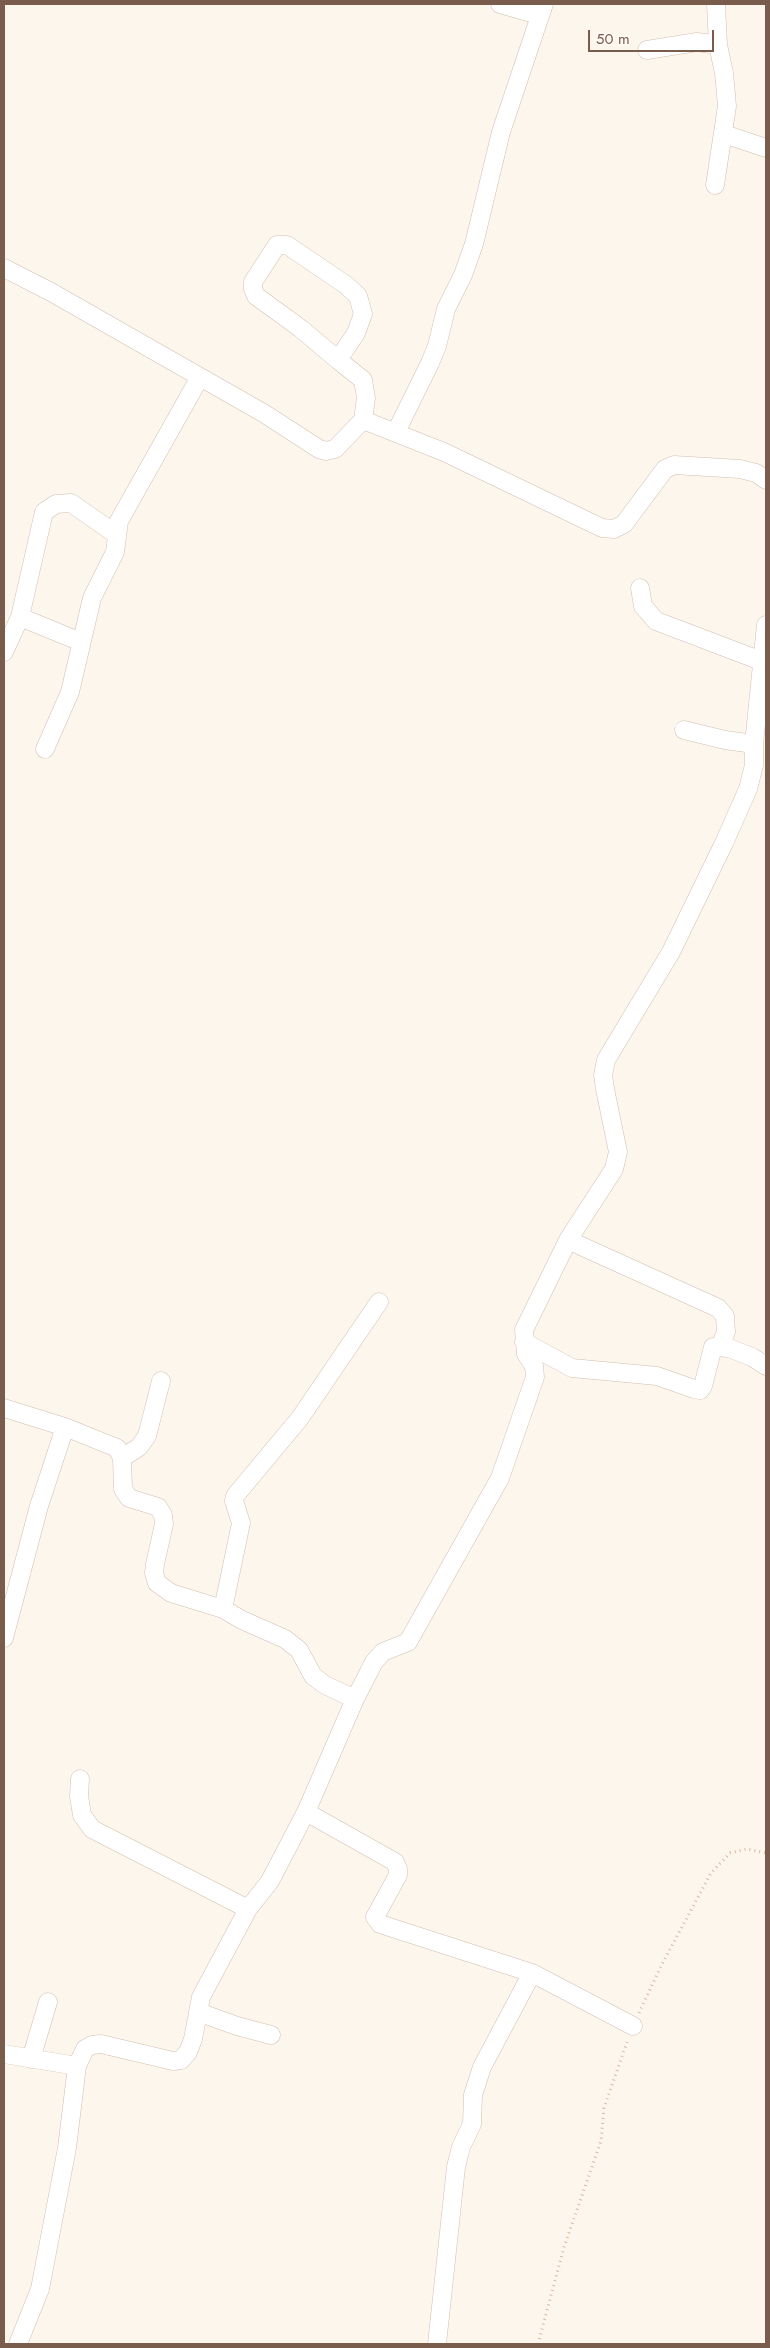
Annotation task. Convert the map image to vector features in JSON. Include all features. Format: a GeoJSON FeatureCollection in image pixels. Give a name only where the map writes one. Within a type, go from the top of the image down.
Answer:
{"type":"FeatureCollection","features":[{"type":"Feature","properties":{"kind":"street"},"geometry":{"type":"LineString","coordinates":[[396,432],[430,363],[437,346],[446,309],[474,244],[501,132],[541,10],[500,4]]}},
{"type":"Feature","properties":{"kind":"street"},"geometry":{"type":"LineString","coordinates":[[714,185],[724,134],[727,106],[724,73],[718,45],[716,4]]}},
{"type":"Feature","properties":{"kind":"street"},"geometry":{"type":"LineString","coordinates":[[647,50],[696,42],[718,45]]}},
{"type":"Feature","properties":{"kind":"street"},"geometry":{"type":"LineString","coordinates":[[724,134],[766,148]]}},
{"type":"Feature","properties":{"kind":"street"},"geometry":{"type":"LineString","coordinates":[[4,268],[200,377],[264,414],[318,449],[326,451],[335,449],[363,420],[366,398],[363,380],[338,360],[300,328],[256,296],[253,282],[277,245],[288,245],[346,284],[358,296],[363,314],[356,333],[338,360]]}},
{"type":"Feature","properties":{"kind":"street"},"geometry":{"type":"LineString","coordinates":[[45,749],[70,692],[92,598],[110,567],[115,552],[119,521],[200,377]]}},
{"type":"Feature","properties":{"kind":"street"},"geometry":{"type":"LineString","coordinates":[[363,420],[444,452],[602,528],[614,529],[624,524],[665,469],[674,465],[740,470],[756,473],[766,480]]}},
{"type":"Feature","properties":{"kind":"street"},"geometry":{"type":"LineString","coordinates":[[4,652],[20,617],[44,512],[56,504],[71,503],[117,535]]}},
{"type":"Feature","properties":{"kind":"street"},"geometry":{"type":"LineString","coordinates":[[640,588],[643,606],[656,621],[764,662]]}},
{"type":"Feature","properties":{"kind":"street"},"geometry":{"type":"LineString","coordinates":[[20,617],[81,642]]}},
{"type":"Feature","properties":{"kind":"street"},"geometry":{"type":"LineString","coordinates":[[18,2344],[40,2289],[67,2148],[78,2066],[85,2050],[92,2045],[101,2044],[163,2059],[181,2060],[188,2052],[193,2039],[201,1997],[248,1909],[270,1881],[306,1812],[355,1699],[377,1657],[383,1652],[408,1642],[498,1482],[535,1377],[534,1366],[526,1354],[524,1330],[568,1240],[606,1185],[614,1169],[618,1152],[603,1075],[606,1060],[671,952],[748,789],[754,765],[754,744],[764,662],[766,625]]}},
{"type":"Feature","properties":{"kind":"street"},"geometry":{"type":"LineString","coordinates":[[684,730],[725,740],[754,744]]}},
{"type":"Feature","properties":{"kind":"street"},"geometry":{"type":"LineString","coordinates":[[568,1240],[718,1308],[725,1316],[726,1332],[720,1347]]}},
{"type":"Feature","properties":{"kind":"street"},"geometry":{"type":"LineString","coordinates":[[223,1609],[241,1523],[234,1501],[235,1496],[300,1418],[379,1302]]}},
{"type":"Feature","properties":{"kind":"street"},"geometry":{"type":"LineString","coordinates":[[524,1342],[572,1368],[657,1376],[676,1384],[700,1390],[703,1386],[709,1356],[713,1347],[729,1348],[766,1366]]}},
{"type":"Feature","properties":{"kind":"street"},"geometry":{"type":"LineString","coordinates":[[122,1458],[140,1447],[147,1436],[161,1381]]}},
{"type":"Feature","properties":{"kind":"street"},"geometry":{"type":"LineString","coordinates":[[4,1408],[65,1427],[117,1448],[122,1458],[123,1488],[129,1498],[158,1507],[164,1515],[164,1524],[154,1573],[157,1583],[171,1593],[223,1609],[295,1645],[312,1676],[325,1685],[355,1699]]}},
{"type":"Feature","properties":{"kind":"street"},"geometry":{"type":"LineString","coordinates":[[4,1638],[39,1506],[65,1427]]}},
{"type":"Feature","properties":{"kind":"street"},"geometry":{"type":"LineString","coordinates":[[80,1780],[79,1796],[82,1815],[92,1829],[248,1909]]}},
{"type":"Feature","properties":{"kind":"street"},"geometry":{"type":"LineString","coordinates":[[306,1812],[395,1862],[398,1875],[376,1917],[380,1924],[532,1973],[633,2026]]}},
{"type":"Feature","properties":{"kind":"street"},"geometry":{"type":"LineString","coordinates":[[441,2344],[456,2168],[461,2147],[472,2124],[473,2095],[482,2067],[532,1973]]}},
{"type":"Feature","properties":{"kind":"street"},"geometry":{"type":"LineString","coordinates":[[31,2059],[48,2002]]}},
{"type":"Feature","properties":{"kind":"street"},"geometry":{"type":"LineString","coordinates":[[198,2012],[236,2026],[271,2035]]}},
{"type":"Feature","properties":{"kind":"street"},"geometry":{"type":"LineString","coordinates":[[4,2054],[78,2066]]}},
{"type":"Feature","properties":{"kind":"path"},"geometry":{"type":"LineString","coordinates":[[538,2344],[564,2247],[601,2141],[604,2108],[633,2026],[661,1966],[711,1873],[730,1853],[747,1849],[766,1853]]}}]}
